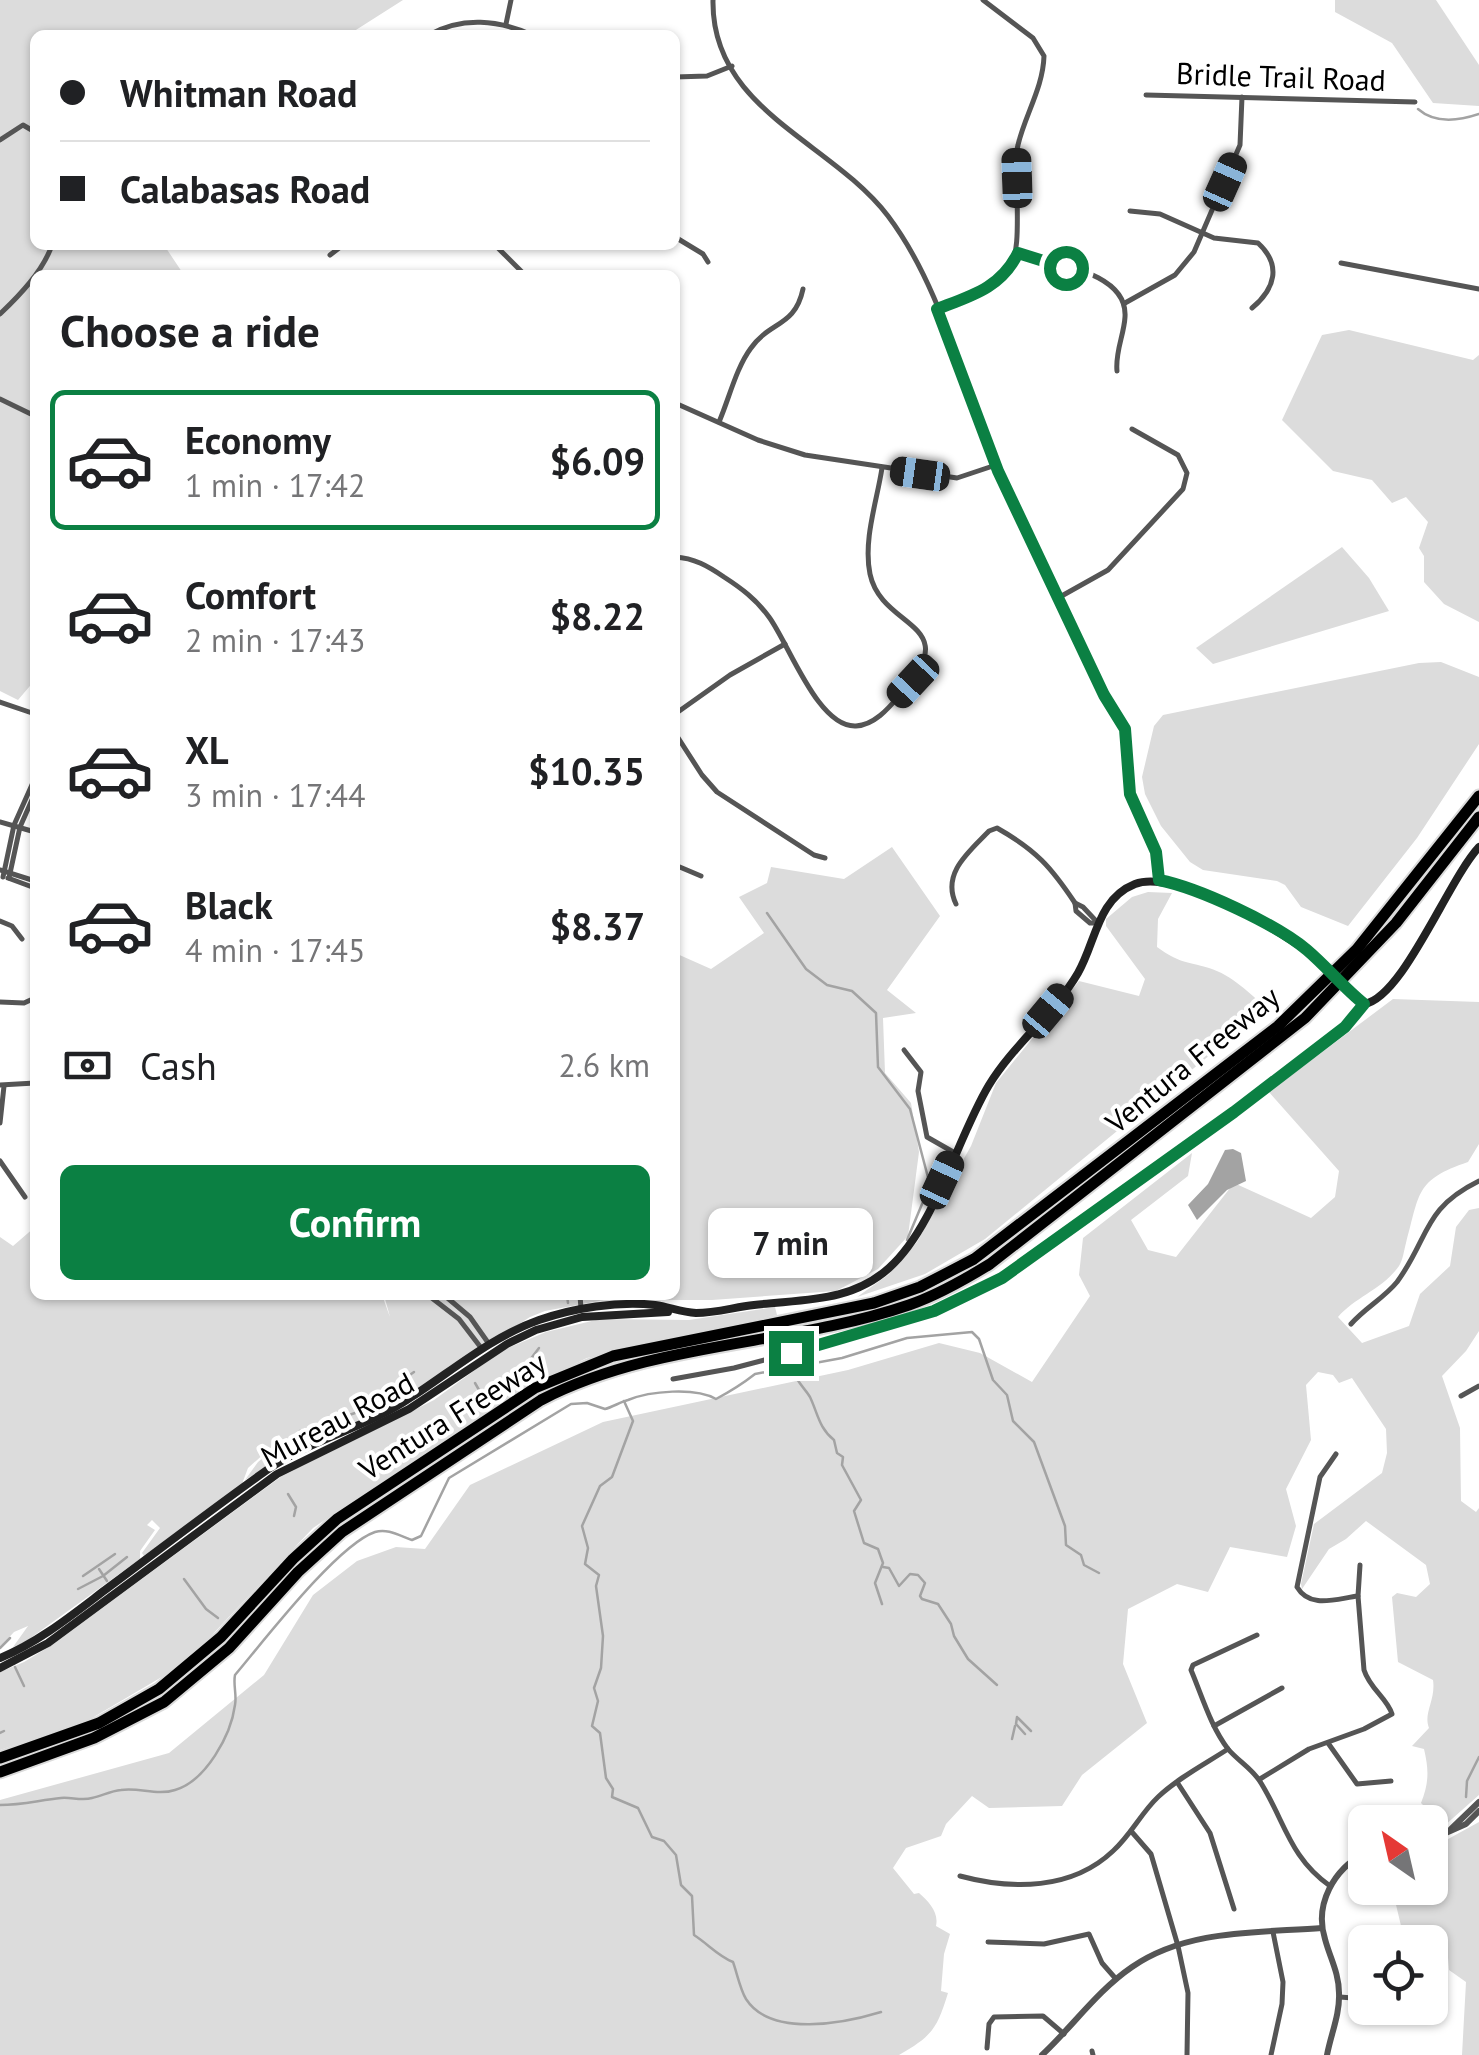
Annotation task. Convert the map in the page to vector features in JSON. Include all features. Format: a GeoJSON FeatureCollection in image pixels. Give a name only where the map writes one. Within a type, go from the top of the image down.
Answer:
{"type":"FeatureCollection","features":[{"type":"Feature","properties":{"kind":"highway","name":"Ventura Freeway"},"geometry":{"type":"LineString","coordinates":[[0,1758],[99,1723],[159,1689],[210,1648],[293,1559],[338,1519],[535,1388],[613,1356],[874,1303],[920,1287],[974,1259],[1278,1026],[1358,949],[1479,796]]}},
{"type":"Feature","properties":{"kind":"highway","name":"Ventura Freeway"},"geometry":{"type":"LineString","coordinates":[[0,1772],[94,1738],[164,1702],[210,1667],[298,1572],[342,1532],[554,1393],[593,1376],[644,1362],[887,1312],[936,1294],[990,1264],[1306,1018],[1396,923],[1479,817]]}},
{"type":"Feature","properties":{"kind":"main road"},"geometry":{"type":"LineString","coordinates":[[1159,880],[1191,890],[1292,938],[1364,1004],[1377,1001],[1395,982],[1454,878],[1479,847]]}},
{"type":"Feature","properties":{"kind":"main road","name":"Mureau Road"},"geometry":{"type":"LineString","coordinates":[[0,1658],[43,1636],[270,1468],[396,1407],[537,1320],[658,1306],[673,1311],[708,1312],[822,1300],[872,1281],[909,1246],[992,1081],[1079,972],[1098,923],[1112,901],[1125,889],[1159,880]]}},
{"type":"Feature","properties":{"kind":"main road","name":"Mureau Road"},"geometry":{"type":"LineString","coordinates":[[0,1668],[48,1643],[276,1474],[399,1415],[488,1350]]}},
{"type":"Feature","properties":{"kind":"street"},"geometry":{"type":"LineString","coordinates":[[506,24],[511,0]]}},
{"type":"Feature","properties":{"kind":"street"},"geometry":{"type":"LineString","coordinates":[[714,0],[715,32],[745,90],[759,107],[834,162],[874,198],[911,251],[996,465],[1104,695],[1125,729],[1130,794],[1156,852],[1159,880]]}},
{"type":"Feature","properties":{"kind":"street"},"geometry":{"type":"LineString","coordinates":[[937,309],[994,285],[1008,272],[1018,253],[1017,146],[1040,81],[1044,56],[1033,38],[982,0]]}},
{"type":"Feature","properties":{"kind":"street"},"geometry":{"type":"LineString","coordinates":[[443,30],[458,24],[506,24],[520,30]]}},
{"type":"Feature","properties":{"kind":"street"},"geometry":{"type":"LineString","coordinates":[[680,77],[708,76],[732,66]]}},
{"type":"Feature","properties":{"kind":"street","name":"Bridle Trail Road"},"geometry":{"type":"LineString","coordinates":[[1146,94],[1415,102]]}},
{"type":"Feature","properties":{"kind":"street"},"geometry":{"type":"LineString","coordinates":[[1125,304],[1175,276],[1186,265],[1240,144],[1242,97]]}},
{"type":"Feature","properties":{"kind":"street"},"geometry":{"type":"LineString","coordinates":[[0,140],[24,125],[30,129]]}},
{"type":"Feature","properties":{"kind":"street"},"geometry":{"type":"LineString","coordinates":[[1130,211],[1160,214],[1202,234],[1251,240],[1268,252],[1274,277],[1269,292],[1252,308]]}},
{"type":"Feature","properties":{"kind":"street"},"geometry":{"type":"LineString","coordinates":[[680,239],[703,254],[708,262]]}},
{"type":"Feature","properties":{"kind":"street"},"geometry":{"type":"LineString","coordinates":[[330,255],[337,250]]}},
{"type":"Feature","properties":{"kind":"street"},"geometry":{"type":"LineString","coordinates":[[502,250],[520,270]]}},
{"type":"Feature","properties":{"kind":"street"},"geometry":{"type":"LineString","coordinates":[[1018,253],[1110,283],[1125,304],[1117,371]]}},
{"type":"Feature","properties":{"kind":"street"},"geometry":{"type":"LineString","coordinates":[[1342,263],[1479,289]]}},
{"type":"Feature","properties":{"kind":"street"},"geometry":{"type":"LineString","coordinates":[[0,314],[30,281]]}},
{"type":"Feature","properties":{"kind":"street"},"geometry":{"type":"LineString","coordinates":[[718,422],[748,352],[766,333],[794,314],[803,289]]}},
{"type":"Feature","properties":{"kind":"street"},"geometry":{"type":"LineString","coordinates":[[0,400],[30,414]]}},
{"type":"Feature","properties":{"kind":"street"},"geometry":{"type":"LineString","coordinates":[[680,405],[758,440],[805,455],[958,478],[996,465]]}},
{"type":"Feature","properties":{"kind":"street"},"geometry":{"type":"LineString","coordinates":[[1058,598],[1108,570],[1183,489],[1188,473],[1178,455],[1132,429]]}},
{"type":"Feature","properties":{"kind":"street"},"geometry":{"type":"LineString","coordinates":[[680,558],[710,568],[750,594],[770,618],[824,711],[842,724],[856,726],[878,717],[919,674],[926,654],[912,625],[878,593],[868,567],[868,545],[882,468]]}},
{"type":"Feature","properties":{"kind":"street"},"geometry":{"type":"LineString","coordinates":[[680,710],[730,674],[785,644]]}},
{"type":"Feature","properties":{"kind":"street"},"geometry":{"type":"LineString","coordinates":[[0,702],[30,712]]}},
{"type":"Feature","properties":{"kind":"street"},"geometry":{"type":"LineString","coordinates":[[680,740],[717,792],[814,855],[825,858]]}},
{"type":"Feature","properties":{"kind":"street"},"geometry":{"type":"LineString","coordinates":[[30,791],[4,874],[30,882]]}},
{"type":"Feature","properties":{"kind":"street"},"geometry":{"type":"LineString","coordinates":[[17,826],[30,802]]}},
{"type":"Feature","properties":{"kind":"street"},"geometry":{"type":"LineString","coordinates":[[0,822],[30,830]]}},
{"type":"Feature","properties":{"kind":"street"},"geometry":{"type":"LineString","coordinates":[[956,904],[952,897],[955,870],[989,831],[997,828],[1048,863],[1076,904],[1098,923]]}},
{"type":"Feature","properties":{"kind":"street"},"geometry":{"type":"LineString","coordinates":[[680,868],[702,876]]}},
{"type":"Feature","properties":{"kind":"street"},"geometry":{"type":"LineString","coordinates":[[0,921],[12,926],[22,939]]}},
{"type":"Feature","properties":{"kind":"street"},"geometry":{"type":"LineString","coordinates":[[0,1002],[30,1000]]}},
{"type":"Feature","properties":{"kind":"street"},"geometry":{"type":"LineString","coordinates":[[673,1379],[734,1368],[874,1331],[970,1296],[1039,1254],[1234,1112],[1345,1027],[1364,1004]]}},
{"type":"Feature","properties":{"kind":"street"},"geometry":{"type":"LineString","coordinates":[[904,1050],[920,1072],[918,1092],[927,1137],[956,1153]]}},
{"type":"Feature","properties":{"kind":"street"},"geometry":{"type":"LineString","coordinates":[[0,1123],[2,1085],[30,1082]]}},
{"type":"Feature","properties":{"kind":"street"},"geometry":{"type":"LineString","coordinates":[[0,1160],[25,1196]]}},
{"type":"Feature","properties":{"kind":"street"},"geometry":{"type":"LineString","coordinates":[[1351,1324],[1400,1278],[1442,1203],[1479,1181]]}},
{"type":"Feature","properties":{"kind":"street"},"geometry":{"type":"LineString","coordinates":[[434,1300],[488,1350]]}},
{"type":"Feature","properties":{"kind":"street"},"geometry":{"type":"LineString","coordinates":[[450,1300],[470,1318],[488,1350]]}},
{"type":"Feature","properties":{"kind":"street"},"geometry":{"type":"LineString","coordinates":[[581,1300],[582,1313]]}},
{"type":"Feature","properties":{"kind":"street"},"geometry":{"type":"LineString","coordinates":[[1462,1396],[1479,1386]]}},
{"type":"Feature","properties":{"kind":"street"},"geometry":{"type":"LineString","coordinates":[[1336,1454],[1320,1477],[1297,1587],[1303,1598],[1313,1602],[1358,1596]]}},
{"type":"Feature","properties":{"kind":"street"},"geometry":{"type":"LineString","coordinates":[[1260,1779],[1290,1759],[1386,1720],[1392,1714],[1368,1682],[1364,1670],[1358,1596],[1360,1564]]}},
{"type":"Feature","properties":{"kind":"street"},"geometry":{"type":"LineString","coordinates":[[1257,1635],[1190,1668],[1228,1749],[1260,1779],[1298,1858],[1330,1886]]}},
{"type":"Feature","properties":{"kind":"street"},"geometry":{"type":"LineString","coordinates":[[1214,1726],[1282,1688]]}},
{"type":"Feature","properties":{"kind":"street"},"geometry":{"type":"LineString","coordinates":[[1328,1743],[1357,1784],[1391,1781]]}},
{"type":"Feature","properties":{"kind":"street"},"geometry":{"type":"LineString","coordinates":[[960,1876],[1034,1884],[1055,1882],[1095,1866],[1132,1831],[1151,1804],[1228,1749]]}},
{"type":"Feature","properties":{"kind":"street"},"geometry":{"type":"LineString","coordinates":[[1177,1782],[1210,1833],[1234,1908]]}},
{"type":"Feature","properties":{"kind":"street"},"geometry":{"type":"LineString","coordinates":[[1448,1831],[1474,1813],[1479,1802]]}},
{"type":"Feature","properties":{"kind":"street"},"geometry":{"type":"LineString","coordinates":[[1132,1831],[1151,1854],[1178,1946],[1188,1994],[1187,2055]]}},
{"type":"Feature","properties":{"kind":"street"},"geometry":{"type":"LineString","coordinates":[[1327,2055],[1340,1997],[1335,1964],[1322,1928],[1324,1899],[1348,1864]]}},
{"type":"Feature","properties":{"kind":"street"},"geometry":{"type":"LineString","coordinates":[[1042,2055],[1116,1979],[1154,1954],[1218,1935],[1322,1928]]}},
{"type":"Feature","properties":{"kind":"street"},"geometry":{"type":"LineString","coordinates":[[1271,2055],[1283,1982],[1273,1932]]}},
{"type":"Feature","properties":{"kind":"street"},"geometry":{"type":"LineString","coordinates":[[988,1942],[1044,1944],[1089,1934],[1102,1962],[1116,1979]]}},
{"type":"Feature","properties":{"kind":"street"},"geometry":{"type":"LineString","coordinates":[[1340,1997],[1348,1997]]}},
{"type":"Feature","properties":{"kind":"street"},"geometry":{"type":"LineString","coordinates":[[987,2048],[989,2024],[994,2017],[1044,2016],[1064,2034]]}},
{"type":"Feature","properties":{"kind":"shaded area"},"geometry":{"type":"Polygon","coordinates":[[[0,0],[403,0],[356,30],[30,30],[30,250],[167,250],[181,270],[30,270],[30,686],[18,700],[0,691],[0,0]]]}},
{"type":"Feature","properties":{"kind":"shaded area"},"geometry":{"type":"Polygon","coordinates":[[[1335,0],[1436,0],[1479,65],[1479,106],[1433,103],[1392,43],[1335,12],[1335,0]]]}},
{"type":"Feature","properties":{"kind":"shaded area"},"geometry":{"type":"Polygon","coordinates":[[[1349,330],[1473,360],[1479,355],[1479,622],[1444,604],[1424,582],[1424,556],[1419,548],[1428,522],[1406,497],[1392,503],[1372,480],[1333,471],[1282,420],[1322,335],[1349,330]]]}},
{"type":"Feature","properties":{"kind":"shaded area"},"geometry":{"type":"Polygon","coordinates":[[[1342,547],[1369,578],[1389,611],[1213,664],[1196,648],[1342,547]]]}},
{"type":"Feature","properties":{"kind":"shaded area"},"geometry":{"type":"Polygon","coordinates":[[[1441,662],[1479,677],[1479,744],[1417,838],[1348,926],[1301,907],[1285,885],[1277,881],[1203,870],[1190,862],[1161,826],[1145,794],[1142,777],[1154,726],[1163,715],[1419,663],[1441,662]]]}},
{"type":"Feature","properties":{"kind":"shaded area"},"geometry":{"type":"Polygon","coordinates":[[[892,847],[940,916],[887,990],[916,1013],[883,1018],[885,1073],[911,1103],[919,1152],[908,1236],[878,1269],[836,1291],[680,1300],[680,955],[711,969],[764,933],[739,897],[767,883],[771,867],[844,879],[892,847]]]}},
{"type":"Feature","properties":{"kind":"shaded area"},"geometry":{"type":"Polygon","coordinates":[[[1148,892],[1172,893],[1158,919],[1157,947],[1177,959],[1225,975],[1268,1009],[1267,1013],[1249,1023],[985,1239],[925,1274],[857,1297],[888,1275],[917,1242],[971,1146],[996,1083],[1079,981],[1139,996],[1145,979],[1106,926],[1106,919],[1132,897],[1148,892]]]}},
{"type":"Feature","properties":{"kind":"shaded area"},"geometry":{"type":"Polygon","coordinates":[[[1393,999],[1479,1002],[1479,1144],[1468,1162],[1438,1175],[1422,1190],[1399,1266],[1338,1317],[1362,1343],[1409,1326],[1420,1294],[1450,1266],[1456,1227],[1469,1210],[1479,1208],[1479,1331],[1442,1376],[1460,1428],[1461,1501],[1476,1512],[1479,1508],[1479,1795],[1448,1822],[1448,1805],[1421,1803],[1427,1763],[1424,1749],[1412,1746],[1429,1728],[1433,1680],[1398,1662],[1392,1597],[1397,1593],[1416,1597],[1430,1584],[1426,1565],[1366,1521],[1329,1549],[1302,1589],[1314,1524],[1382,1473],[1387,1453],[1386,1429],[1352,1378],[1339,1383],[1333,1375],[1318,1372],[1306,1385],[1311,1440],[1286,1489],[1296,1526],[1287,1557],[1230,1547],[1208,1592],[1177,1584],[1128,1609],[1123,1664],[1147,1723],[1082,1775],[1062,1806],[989,1808],[972,1796],[946,1824],[941,1836],[906,1848],[893,1868],[914,1894],[919,1893],[930,1904],[936,1926],[950,1934],[941,1991],[948,1993],[940,2015],[926,2037],[899,2055],[0,2055],[0,1800],[169,1753],[264,1675],[313,1595],[357,1561],[396,1547],[425,1549],[470,1485],[603,1422],[848,1370],[939,1343],[980,1353],[1032,1382],[1090,1296],[1079,1275],[1083,1238],[1192,1153],[1188,1176],[1131,1220],[1148,1250],[1176,1257],[1234,1183],[1311,1218],[1335,1197],[1339,1171],[1269,1092],[1393,999]]]}},
{"type":"Feature","properties":{"kind":"shaded area"},"geometry":{"type":"Polygon","coordinates":[[[1225,1150],[1241,1153],[1246,1181],[1227,1190],[1197,1220],[1188,1205],[1208,1184],[1225,1150]]]}},
{"type":"Feature","properties":{"kind":"shaded area"},"geometry":{"type":"Polygon","coordinates":[[[30,1231],[30,1300],[384,1300],[390,1317],[385,1300],[604,1300],[530,1317],[396,1403],[285,1455],[245,1480],[258,1462],[284,1441],[279,1435],[274,1439],[276,1443],[248,1468],[242,1484],[144,1556],[142,1553],[160,1528],[152,1520],[147,1525],[155,1530],[140,1551],[140,1559],[25,1642],[13,1647],[28,1626],[14,1632],[0,1647],[0,1237],[13,1246],[30,1231]]]}},
{"type":"Feature","properties":{"kind":"shaded area"},"geometry":{"type":"Polygon","coordinates":[[[775,1307],[777,1315],[587,1358],[517,1391],[313,1528],[211,1636],[172,1671],[87,1721],[0,1750],[0,1672],[52,1645],[282,1476],[434,1400],[501,1351],[546,1332],[600,1319],[689,1320],[775,1307]]]}},
{"type":"Feature","properties":{"kind":"shaded area"},"geometry":{"type":"Polygon","coordinates":[[[1479,1822],[1479,2055],[1462,2055],[1466,1982],[1449,1970],[1448,1925],[1401,1925],[1396,1905],[1448,1905],[1448,1839],[1479,1822]]]}},
{"type":"Feature","properties":{"kind":"waterway"},"geometry":{"type":"LineString","coordinates":[[1418,109],[1447,120],[1479,114]]}},
{"type":"Feature","properties":{"kind":"waterway"},"geometry":{"type":"LineString","coordinates":[[767,913],[806,969],[827,985],[852,991],[876,1013],[878,1067],[910,1109],[930,1185],[907,1240]]}},
{"type":"Feature","properties":{"kind":"waterway"},"geometry":{"type":"LineString","coordinates":[[0,1805],[88,1799],[128,1789],[168,1792],[186,1785],[207,1767],[228,1730],[233,1717],[235,1675],[321,1574],[375,1532],[412,1540],[421,1536],[449,1478],[571,1404],[587,1403],[605,1409],[637,1397],[672,1392],[716,1399],[755,1374],[842,1358],[907,1338],[972,1332],[979,1339],[993,1380],[1007,1395],[1013,1421],[1034,1442],[1065,1526],[1066,1545],[1081,1555],[1084,1565],[1099,1573]]}},
{"type":"Feature","properties":{"kind":"waterway"},"geometry":{"type":"LineString","coordinates":[[526,1365],[539,1348]]}},
{"type":"Feature","properties":{"kind":"waterway"},"geometry":{"type":"LineString","coordinates":[[792,1369],[822,1426],[834,1440],[837,1453],[843,1457],[842,1465],[861,1500],[854,1511],[864,1543],[878,1549],[883,1563],[875,1583],[882,1604]]}},
{"type":"Feature","properties":{"kind":"waterway"},"geometry":{"type":"LineString","coordinates":[[300,1431],[355,1413],[414,1372]]}},
{"type":"Feature","properties":{"kind":"waterway"},"geometry":{"type":"LineString","coordinates":[[475,1383],[486,1402]]}},
{"type":"Feature","properties":{"kind":"waterway"},"geometry":{"type":"LineString","coordinates":[[624,1401],[633,1421],[612,1477],[600,1486],[582,1526],[588,1548],[585,1564],[599,1575],[596,1586],[603,1636],[592,1726],[600,1733],[612,1797],[638,1808],[652,1837],[664,1841],[676,1855],[681,1885],[692,1896],[694,1935],[733,1962],[746,1999],[758,2011],[773,2019],[809,2024],[881,2012]]}},
{"type":"Feature","properties":{"kind":"waterway"},"geometry":{"type":"LineString","coordinates":[[288,1494],[296,1507],[294,1516]]}},
{"type":"Feature","properties":{"kind":"waterway"},"geometry":{"type":"LineString","coordinates":[[83,1576],[115,1554]]}},
{"type":"Feature","properties":{"kind":"waterway"},"geometry":{"type":"LineString","coordinates":[[78,1589],[127,1557]]}},
{"type":"Feature","properties":{"kind":"waterway"},"geometry":{"type":"LineString","coordinates":[[883,1567],[889,1568],[899,1586],[910,1574],[918,1575],[925,1583],[922,1599],[938,1604],[968,1659],[997,1685]]}},
{"type":"Feature","properties":{"kind":"waterway"},"geometry":{"type":"LineString","coordinates":[[99,1569],[107,1581]]}},
{"type":"Feature","properties":{"kind":"waterway"},"geometry":{"type":"LineString","coordinates":[[184,1579],[206,1609],[218,1618]]}},
{"type":"Feature","properties":{"kind":"waterway"},"geometry":{"type":"LineString","coordinates":[[0,1648],[10,1638]]}},
{"type":"Feature","properties":{"kind":"waterway"},"geometry":{"type":"LineString","coordinates":[[15,1667],[24,1686]]}},
{"type":"Feature","properties":{"kind":"waterway"},"geometry":{"type":"LineString","coordinates":[[1017,1717],[1016,1724],[1025,1734]]}},
{"type":"Feature","properties":{"kind":"waterway"},"geometry":{"type":"LineString","coordinates":[[1018,1718],[1031,1731]]}},
{"type":"Feature","properties":{"kind":"waterway"},"geometry":{"type":"LineString","coordinates":[[1012,1739],[1015,1726]]}},
{"type":"Feature","properties":{"kind":"waterway"},"geometry":{"type":"LineString","coordinates":[[0,1733],[4,1731]]}},
{"type":"Feature","properties":{"kind":"waterway"},"geometry":{"type":"LineString","coordinates":[[1466,1797],[1467,1781],[1479,1757]]}},
{"type":"Feature","properties":{"kind":"route"},"geometry":{"type":"LineString","coordinates":[[791,1353],[934,1311],[1002,1278],[1234,1112],[1345,1027],[1363,1008],[1364,1004],[1323,964],[1285,934],[1191,890],[1159,880],[1156,852],[1130,794],[1125,729],[1104,695],[998,471],[937,309],[994,285],[1008,272],[1018,253],[1066,268]]}}]}
